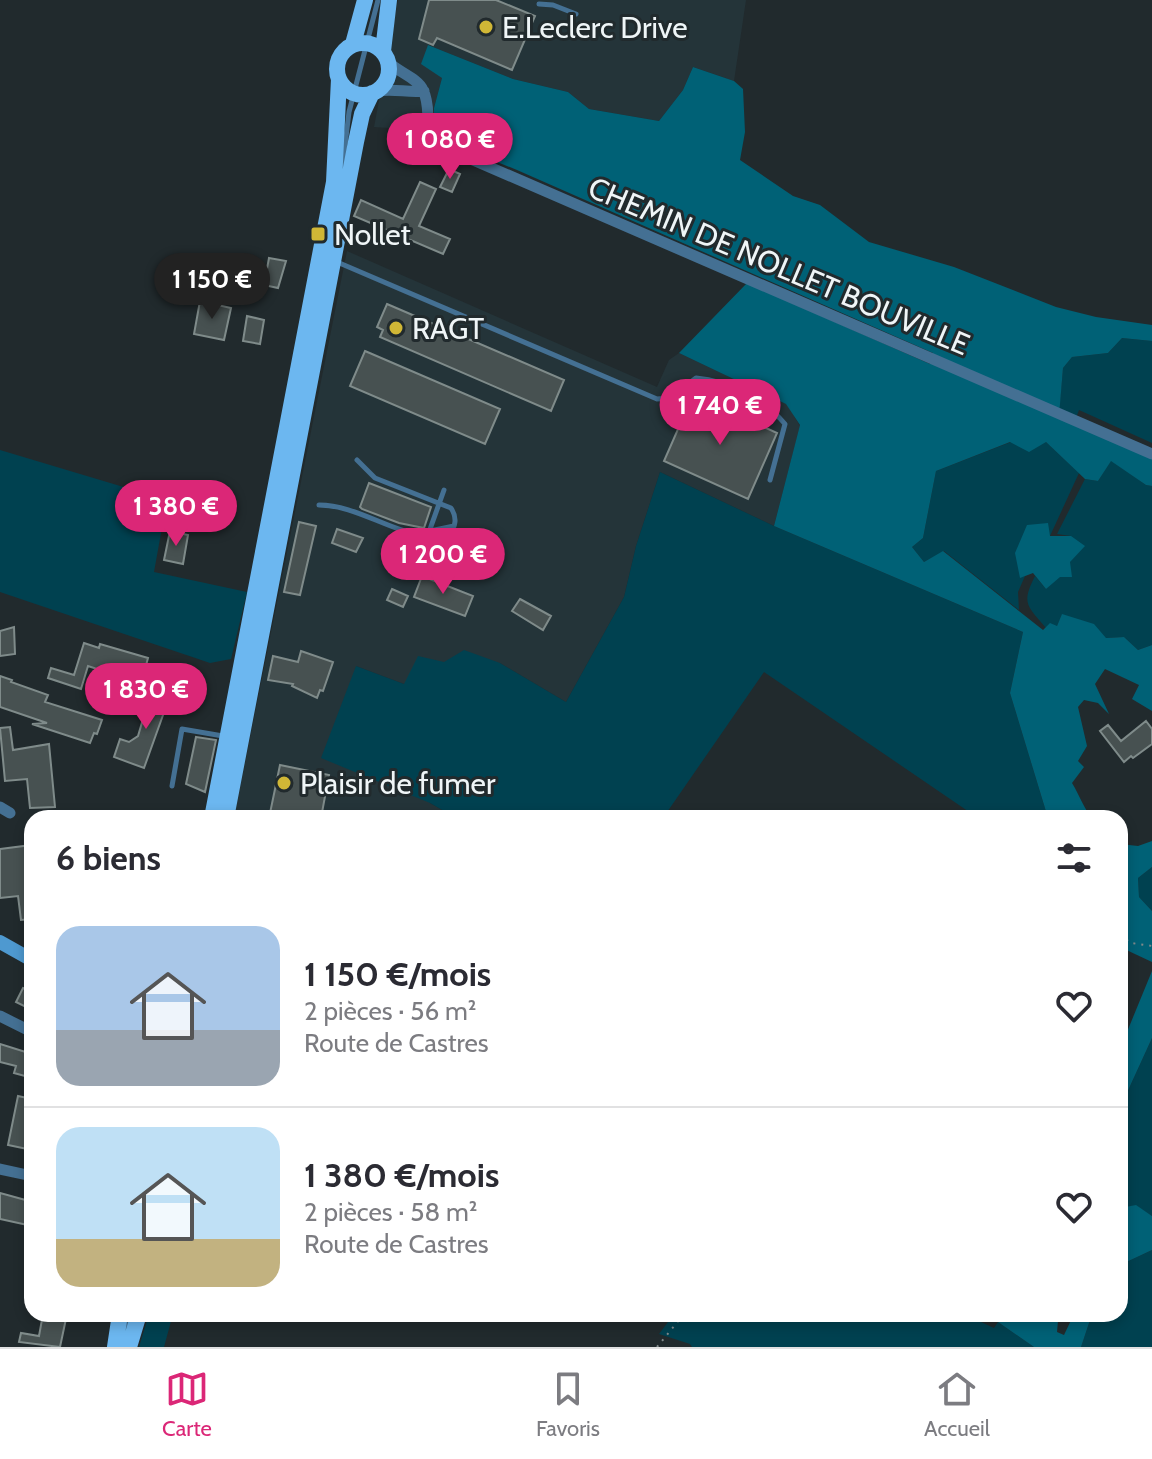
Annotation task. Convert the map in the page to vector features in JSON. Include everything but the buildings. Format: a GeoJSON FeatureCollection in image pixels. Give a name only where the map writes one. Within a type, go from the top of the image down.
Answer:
{"type":"FeatureCollection","features":[{"type":"Feature","properties":{"kind":"main road"},"geometry":{"type":"LineString","coordinates":[[360,43],[365,0]]}},
{"type":"Feature","properties":{"kind":"main road"},"geometry":{"type":"LineString","coordinates":[[228,810],[362,114],[374,92],[388,77],[389,0]]}},
{"type":"Feature","properties":{"kind":"main road"},"geometry":{"type":"LineString","coordinates":[[360,43],[386,56]]}},
{"type":"Feature","properties":{"kind":"main road"},"geometry":{"type":"LineString","coordinates":[[214,810],[334,182],[338,61],[343,51],[360,43]]}},
{"type":"Feature","properties":{"kind":"main road"},"geometry":{"type":"LineString","coordinates":[[339,79],[353,93],[374,92]]}},
{"type":"Feature","properties":{"kind":"main road"},"geometry":{"type":"LineString","coordinates":[[121,1322],[124,1346]]}},
{"type":"Feature","properties":{"kind":"main road"},"geometry":{"type":"LineString","coordinates":[[124,1346],[135,1322]]}},
{"type":"Feature","properties":{"kind":"street"},"geometry":{"type":"LineString","coordinates":[[374,92],[400,89],[424,91],[417,81],[404,76],[386,56]]}},
{"type":"Feature","properties":{"kind":"street","name":"CHEMIN DE NOLLET BOUVILLE"},"geometry":{"type":"LineString","coordinates":[[424,91],[431,135],[439,145],[1152,454]]}},
{"type":"Feature","properties":{"kind":"street"},"geometry":{"type":"LineString","coordinates":[[0,942],[24,956]]}},
{"type":"Feature","properties":{"kind":"street"},"geometry":{"type":"LineString","coordinates":[[0,1016],[24,1028]]}},
{"type":"Feature","properties":{"kind":"street"},"geometry":{"type":"LineString","coordinates":[[0,1169],[24,1174]]}},
{"type":"Feature","properties":{"kind":"lane"},"geometry":{"type":"LineString","coordinates":[[307,392],[306,369],[337,201],[360,43],[378,0]]}},
{"type":"Feature","properties":{"kind":"lane"},"geometry":{"type":"LineString","coordinates":[[539,4],[553,5],[576,14]]}},
{"type":"Feature","properties":{"kind":"lane"},"geometry":{"type":"LineString","coordinates":[[334,182],[344,145]]}},
{"type":"Feature","properties":{"kind":"lane"},"geometry":{"type":"LineString","coordinates":[[337,262],[657,399],[670,398],[696,378],[716,380],[772,408],[785,424],[770,480]]}},
{"type":"Feature","properties":{"kind":"lane"},"geometry":{"type":"LineString","coordinates":[[221,810],[290,443],[291,407]]}},
{"type":"Feature","properties":{"kind":"lane"},"geometry":{"type":"LineString","coordinates":[[319,505],[343,508],[403,531],[438,539],[446,536],[456,525],[457,519],[451,508],[375,478],[357,460]]}},
{"type":"Feature","properties":{"kind":"lane"},"geometry":{"type":"LineString","coordinates":[[426,534],[444,490]]}},
{"type":"Feature","properties":{"kind":"lane"},"geometry":{"type":"LineString","coordinates":[[426,534],[456,525]]}},
{"type":"Feature","properties":{"kind":"lane"},"geometry":{"type":"LineString","coordinates":[[172,786],[182,729],[229,737]]}},
{"type":"Feature","properties":{"kind":"lane"},"geometry":{"type":"LineString","coordinates":[[124,1346],[128,1322]]}},
{"type":"Feature","properties":{"kind":"path"},"geometry":{"type":"LineString","coordinates":[[1128,941],[1152,946]]}},
{"type":"Feature","properties":{"kind":"path"},"geometry":{"type":"LineString","coordinates":[[657,1347],[677,1322]]}},
{"type":"Feature","properties":{"kind":"shaded area"},"geometry":{"type":"Polygon","coordinates":[[[398,0],[746,0],[734,81],[693,67],[683,90],[659,121],[589,109],[568,92],[513,79],[428,45],[442,78],[434,108],[434,131],[374,127],[398,0]]]}},
{"type":"Feature","properties":{"kind":"shaded area"},"geometry":{"type":"Polygon","coordinates":[[[428,45],[513,79],[568,92],[589,109],[659,121],[683,90],[693,67],[734,81],[743,89],[745,132],[740,160],[793,196],[820,205],[869,242],[954,267],[1056,307],[1096,317],[1152,325],[1152,341],[1122,338],[1108,353],[1072,357],[1063,368],[1059,416],[1152,458],[1152,486],[1111,461],[1098,481],[1085,479],[1046,442],[1029,452],[1010,442],[936,471],[923,538],[912,547],[924,562],[943,551],[1043,630],[1050,623],[1057,626],[1062,614],[1094,624],[1106,638],[1124,637],[1138,650],[1152,645],[1152,711],[1132,699],[1139,685],[1105,669],[1095,684],[1109,714],[1098,703],[1084,700],[1078,707],[1087,746],[1078,761],[1084,767],[1072,783],[1086,810],[1046,810],[1010,693],[1023,632],[774,526],[800,425],[786,404],[679,353],[747,283],[930,364],[933,353],[450,143],[434,131],[434,108],[442,78],[421,64],[428,45]]]}},
{"type":"Feature","properties":{"kind":"shaded area"},"geometry":{"type":"Polygon","coordinates":[[[347,251],[657,387],[669,360],[679,353],[787,404],[800,426],[774,526],[660,472],[636,546],[624,597],[566,702],[500,663],[444,662],[404,684],[356,666],[430,803],[442,810],[236,810],[347,251]]]}},
{"type":"Feature","properties":{"kind":"shaded area"},"geometry":{"type":"Polygon","coordinates":[[[1122,338],[1152,341],[1152,443],[1079,410],[1076,418],[1059,411],[1063,368],[1072,357],[1108,353],[1122,338]]]}},
{"type":"Feature","properties":{"kind":"shaded area"},"geometry":{"type":"Polygon","coordinates":[[[1011,442],[1046,442],[1079,473],[1050,536],[1021,577],[1025,576],[1018,592],[1019,610],[944,551],[924,562],[912,547],[923,538],[936,471],[1011,442]]]}},
{"type":"Feature","properties":{"kind":"shaded area"},"geometry":{"type":"Polygon","coordinates":[[[0,450],[167,500],[154,572],[247,592],[231,659],[210,663],[0,592],[0,450]]]}},
{"type":"Feature","properties":{"kind":"shaded area"},"geometry":{"type":"Polygon","coordinates":[[[1111,460],[1152,486],[1152,645],[1138,650],[1124,637],[1106,638],[1062,615],[1057,626],[1046,628],[1030,609],[1027,599],[1035,576],[1046,589],[1070,562],[1071,536],[1057,534],[1085,479],[1098,481],[1111,460]]]}},
{"type":"Feature","properties":{"kind":"shaded area"},"geometry":{"type":"Polygon","coordinates":[[[660,472],[774,526],[1023,632],[1010,693],[1046,810],[966,810],[764,672],[669,810],[442,810],[321,758],[356,666],[404,684],[418,656],[444,662],[464,650],[500,663],[566,702],[624,597],[636,546],[660,472]]]}},
{"type":"Feature","properties":{"kind":"shaded area"},"geometry":{"type":"Polygon","coordinates":[[[1048,523],[1050,536],[1071,536],[1085,546],[1070,562],[1072,577],[1060,577],[1046,589],[1033,573],[1020,578],[1015,553],[1027,525],[1048,523]]]}},
{"type":"Feature","properties":{"kind":"shaded area"},"geometry":{"type":"Polygon","coordinates":[[[1152,841],[1152,867],[1138,878],[1139,897],[1152,911],[1152,962],[1128,951],[1128,845],[1138,846],[1152,841]]]}},
{"type":"Feature","properties":{"kind":"shaded area"},"geometry":{"type":"Polygon","coordinates":[[[1152,867],[1152,911],[1139,897],[1138,878],[1152,867]]]}},
{"type":"Feature","properties":{"kind":"shaded area"},"geometry":{"type":"Polygon","coordinates":[[[1152,971],[1152,1038],[1128,1090],[1128,1030],[1152,971]]]}},
{"type":"Feature","properties":{"kind":"shaded area"},"geometry":{"type":"Polygon","coordinates":[[[1152,1038],[1152,1216],[1136,1206],[1128,1207],[1128,1090],[1152,1038]]]}},
{"type":"Feature","properties":{"kind":"shaded area"},"geometry":{"type":"Polygon","coordinates":[[[1136,1205],[1152,1216],[1152,1250],[1128,1261],[1128,1206],[1136,1205]]]}},
{"type":"Feature","properties":{"kind":"shaded area"},"geometry":{"type":"Polygon","coordinates":[[[1152,1250],[1152,1347],[1081,1347],[1089,1322],[1128,1322],[1128,1261],[1152,1250]]]}},
{"type":"Feature","properties":{"kind":"shaded area"},"geometry":{"type":"Polygon","coordinates":[[[147,1322],[171,1322],[164,1347],[139,1347],[147,1322]]]}},
{"type":"Feature","properties":{"kind":"shaded area"},"geometry":{"type":"Polygon","coordinates":[[[668,1322],[981,1322],[994,1328],[998,1322],[1034,1347],[692,1347],[659,1334],[668,1322]]]}},
{"type":"Feature","properties":{"kind":"shaded area"},"geometry":{"type":"Polygon","coordinates":[[[998,1322],[1058,1322],[1057,1332],[1064,1335],[1070,1322],[1089,1322],[1081,1347],[1034,1347],[998,1322]]]}},
{"type":"Feature","properties":{"kind":"place","name":"E.Leclerc Drive"},"geometry":{"type":"Point","coordinates":[486,27]}},
{"type":"Feature","properties":{"kind":"place","name":"Nollet"},"geometry":{"type":"Point","coordinates":[318,234]}},
{"type":"Feature","properties":{"kind":"place","name":"RAGT"},"geometry":{"type":"Point","coordinates":[396,328]}},
{"type":"Feature","properties":{"kind":"place","name":"Plaisir de fumer"},"geometry":{"type":"Point","coordinates":[284,783]}}]}
